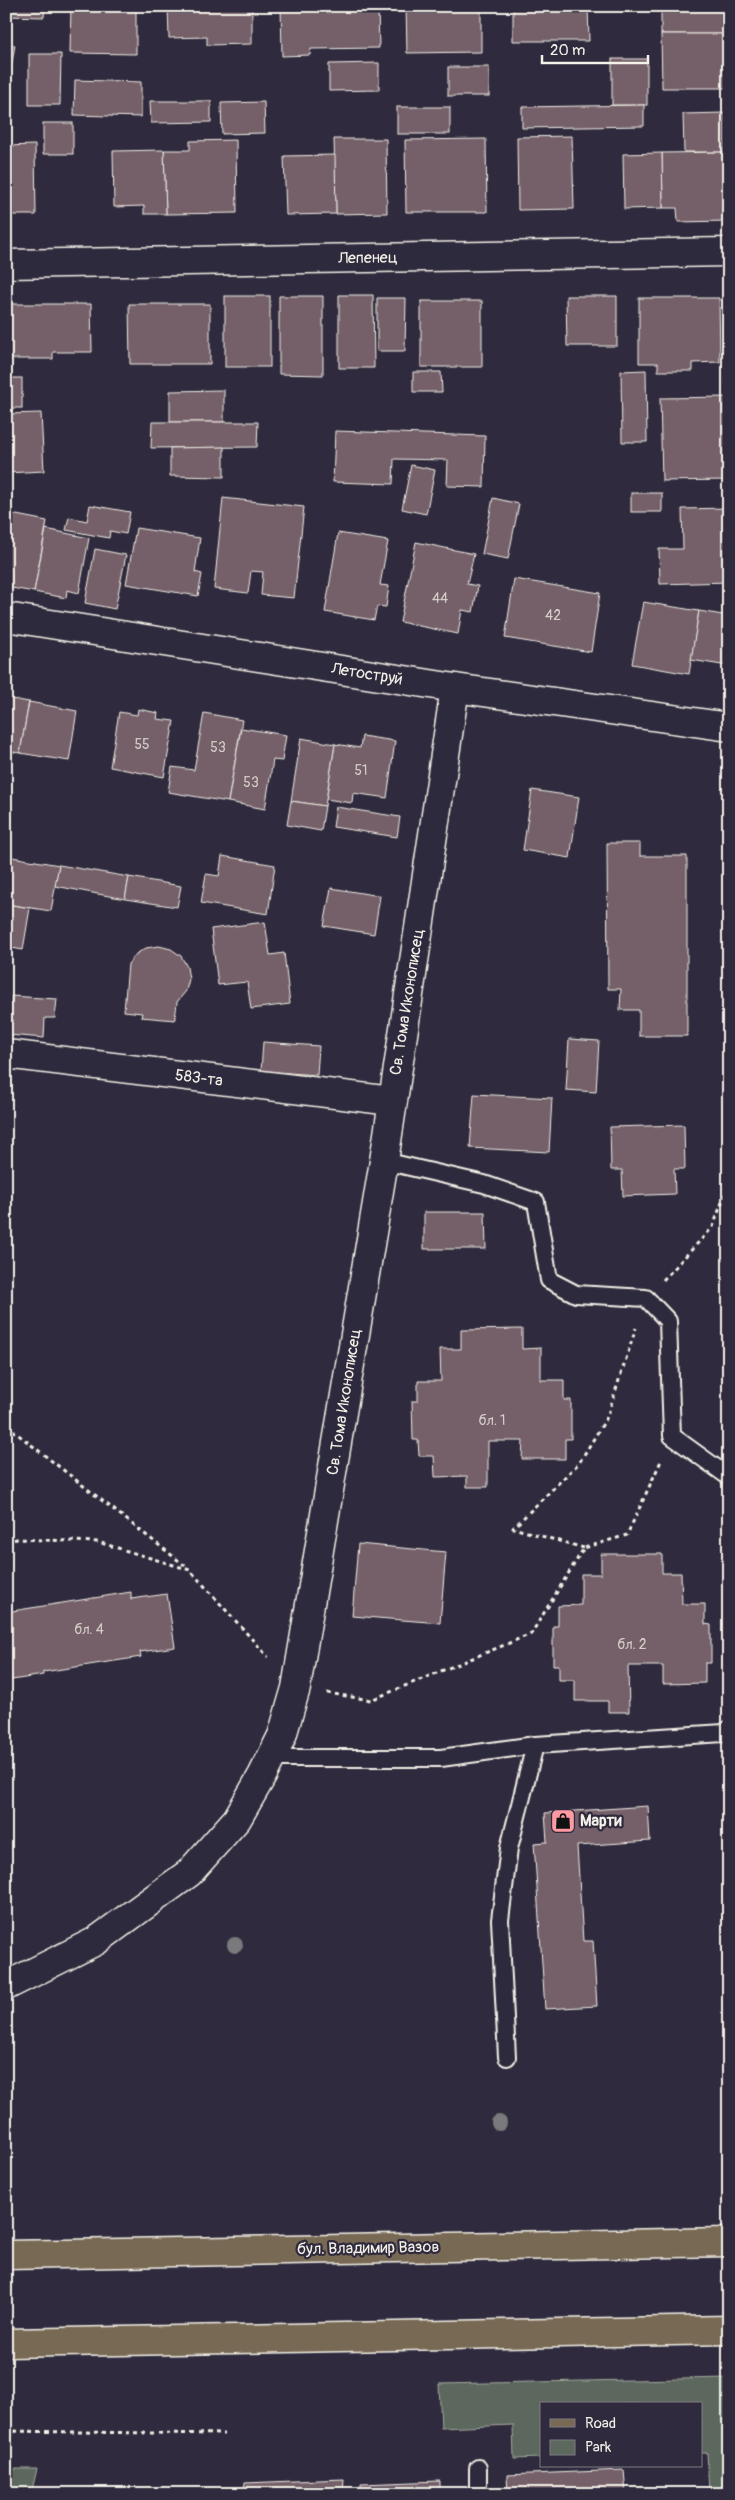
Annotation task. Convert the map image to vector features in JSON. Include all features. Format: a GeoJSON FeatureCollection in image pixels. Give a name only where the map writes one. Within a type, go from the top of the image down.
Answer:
{"type":"FeatureCollection","features":[{"type":"Feature","properties":{"kind":"main road","name":"бул. Владимир Вазов"},"geometry":{"type":"LineString","coordinates":[[6,2255],[729,2242]]}},
{"type":"Feature","properties":{"kind":"main road"},"geometry":{"type":"LineString","coordinates":[[6,2343],[729,2330]]}},
{"type":"Feature","properties":{"kind":"street","name":"Лепенец"},"geometry":{"type":"LineString","coordinates":[[6,264],[729,252]]}},
{"type":"Feature","properties":{"kind":"street","name":"Летоструй"},"geometry":{"type":"LineString","coordinates":[[6,617],[455,688],[729,727]]}},
{"type":"Feature","properties":{"kind":"street","name":"Св. Тома Иконописец"},"geometry":{"type":"LineString","coordinates":[[6,1986],[96,1941],[188,1873],[237,1819],[282,1736],[296,1688],[384,1161],[455,688]]}},
{"type":"Feature","properties":{"kind":"street","name":"583-та"},"geometry":{"type":"LineString","coordinates":[[6,1054],[392,1101]]}},
{"type":"Feature","properties":{"kind":"lane"},"geometry":{"type":"LineString","coordinates":[[384,1161],[484,1184],[536,1202],[549,1280],[576,1294],[646,1298],[668,1321],[672,1436],[729,1477]]}},
{"type":"Feature","properties":{"kind":"lane"},"geometry":{"type":"LineString","coordinates":[[271,1758],[441,1758],[535,1745],[724,1733],[729,1729]]}},
{"type":"Feature","properties":{"kind":"lane"},"geometry":{"type":"LineString","coordinates":[[508,2056],[500,1920],[509,1848],[535,1745]]}},
{"type":"Feature","properties":{"kind":"lane"},"geometry":{"type":"LineString","coordinates":[[478,2468],[478,2494]]}},
{"type":"Feature","properties":{"kind":"path"},"geometry":{"type":"LineString","coordinates":[[672,1436],[627,1535],[584,1548],[513,1528],[579,1463],[607,1417],[646,1298],[713,1227],[729,1183]]}},
{"type":"Feature","properties":{"kind":"path"},"geometry":{"type":"LineString","coordinates":[[6,1425],[190,1570],[296,1688],[371,1700],[531,1634],[584,1548]]}},
{"type":"Feature","properties":{"kind":"path"},"geometry":{"type":"LineString","coordinates":[[6,1541],[17,1539],[98,1542],[190,1570]]}},
{"type":"Feature","properties":{"kind":"path"},"geometry":{"type":"LineString","coordinates":[[6,2432],[224,2434]]}},
{"type":"Feature","properties":{"kind":"green space"},"geometry":{"type":"Polygon","coordinates":[[[729,2378],[729,2494],[709,2494],[707,2453],[702,2453],[702,2402],[540,2402],[540,2458],[514,2459],[513,2425],[441,2428],[439,2384],[729,2378]]]}},
{"type":"Feature","properties":{"kind":"green space"},"geometry":{"type":"Polygon","coordinates":[[[12,2469],[37,2469],[31,2494],[7,2494],[12,2469]]]}},
{"type":"Feature","properties":{"kind":"building"},"geometry":{"type":"Polygon","coordinates":[[[6,6],[45,6],[44,17],[6,16],[6,6]]]}},
{"type":"Feature","properties":{"kind":"building"},"geometry":{"type":"Polygon","coordinates":[[[71,6],[131,6],[131,9],[136,9],[136,54],[70,53],[71,6]]]}},
{"type":"Feature","properties":{"kind":"building"},"geometry":{"type":"Polygon","coordinates":[[[168,6],[252,6],[252,44],[207,45],[207,37],[169,38],[168,6]]]}},
{"type":"Feature","properties":{"kind":"building"},"geometry":{"type":"Polygon","coordinates":[[[281,6],[378,6],[379,48],[311,49],[310,55],[282,56],[281,6]]]}},
{"type":"Feature","properties":{"kind":"building"},"geometry":{"type":"Polygon","coordinates":[[[406,6],[481,6],[481,52],[407,53],[406,6]]]}},
{"type":"Feature","properties":{"kind":"building"},"geometry":{"type":"Polygon","coordinates":[[[513,6],[588,6],[589,41],[513,41],[513,6]]]}},
{"type":"Feature","properties":{"kind":"building"},"geometry":{"type":"Polygon","coordinates":[[[661,6],[725,6],[725,34],[661,34],[661,6]]]}},
{"type":"Feature","properties":{"kind":"building"},"geometry":{"type":"Polygon","coordinates":[[[661,34],[729,34],[729,88],[662,88],[661,34]]]}},
{"type":"Feature","properties":{"kind":"building"},"geometry":{"type":"Polygon","coordinates":[[[6,44],[15,45],[6,97],[6,44]]]}},
{"type":"Feature","properties":{"kind":"building"},"geometry":{"type":"Polygon","coordinates":[[[29,54],[61,54],[60,105],[29,105],[29,54]]]}},
{"type":"Feature","properties":{"kind":"building"},"geometry":{"type":"Polygon","coordinates":[[[612,59],[647,59],[647,105],[612,105],[612,59]]]}},
{"type":"Feature","properties":{"kind":"building"},"geometry":{"type":"Polygon","coordinates":[[[379,63],[379,90],[329,91],[329,64],[379,63]]]}},
{"type":"Feature","properties":{"kind":"building"},"geometry":{"type":"Polygon","coordinates":[[[448,67],[489,67],[489,96],[448,96],[448,67]]]}},
{"type":"Feature","properties":{"kind":"building"},"geometry":{"type":"Polygon","coordinates":[[[75,80],[141,82],[141,117],[74,115],[75,80]]]}},
{"type":"Feature","properties":{"kind":"building"},"geometry":{"type":"Polygon","coordinates":[[[150,101],[211,101],[211,122],[151,123],[150,101]]]}},
{"type":"Feature","properties":{"kind":"building"},"geometry":{"type":"Polygon","coordinates":[[[264,102],[265,133],[222,134],[221,103],[264,102]]]}},
{"type":"Feature","properties":{"kind":"building"},"geometry":{"type":"Polygon","coordinates":[[[644,105],[644,126],[522,128],[522,107],[644,105]]]}},
{"type":"Feature","properties":{"kind":"building"},"geometry":{"type":"Polygon","coordinates":[[[397,107],[450,107],[450,134],[397,134],[397,107]]]}},
{"type":"Feature","properties":{"kind":"building"},"geometry":{"type":"Polygon","coordinates":[[[725,113],[725,152],[684,152],[683,114],[725,113]]]}},
{"type":"Feature","properties":{"kind":"building"},"geometry":{"type":"Polygon","coordinates":[[[43,123],[73,123],[73,154],[43,154],[43,123]]]}},
{"type":"Feature","properties":{"kind":"building"},"geometry":{"type":"Polygon","coordinates":[[[572,136],[574,209],[518,210],[517,137],[572,136]]]}},
{"type":"Feature","properties":{"kind":"building"},"geometry":{"type":"Polygon","coordinates":[[[334,139],[386,139],[387,213],[336,214],[334,139]]]}},
{"type":"Feature","properties":{"kind":"building"},"geometry":{"type":"Polygon","coordinates":[[[486,139],[487,212],[406,212],[405,140],[486,139]]]}},
{"type":"Feature","properties":{"kind":"building"},"geometry":{"type":"Polygon","coordinates":[[[236,140],[237,213],[166,214],[164,150],[190,150],[190,141],[236,140]]]}},
{"type":"Feature","properties":{"kind":"building"},"geometry":{"type":"Polygon","coordinates":[[[35,145],[36,215],[6,215],[6,146],[35,145]]]}},
{"type":"Feature","properties":{"kind":"building"},"geometry":{"type":"Polygon","coordinates":[[[164,150],[166,214],[144,214],[144,206],[114,207],[113,151],[164,150]]]}},
{"type":"Feature","properties":{"kind":"building"},"geometry":{"type":"Polygon","coordinates":[[[725,152],[727,221],[678,222],[677,208],[663,208],[662,153],[725,152]]]}},
{"type":"Feature","properties":{"kind":"building"},"geometry":{"type":"Polygon","coordinates":[[[662,153],[663,208],[624,209],[623,154],[662,153]]]}},
{"type":"Feature","properties":{"kind":"building"},"geometry":{"type":"Polygon","coordinates":[[[335,155],[336,214],[286,215],[284,156],[335,155]]]}},
{"type":"Feature","properties":{"kind":"building"},"geometry":{"type":"Polygon","coordinates":[[[339,295],[373,295],[374,368],[339,368],[339,295]]]}},
{"type":"Feature","properties":{"kind":"building"},"geometry":{"type":"Polygon","coordinates":[[[225,296],[270,296],[270,367],[225,367],[225,296]]]}},
{"type":"Feature","properties":{"kind":"building"},"geometry":{"type":"Polygon","coordinates":[[[279,296],[323,296],[323,375],[279,374],[279,296]]]}},
{"type":"Feature","properties":{"kind":"building"},"geometry":{"type":"Polygon","coordinates":[[[566,296],[617,296],[617,346],[567,346],[566,296]]]}},
{"type":"Feature","properties":{"kind":"building"},"geometry":{"type":"Polygon","coordinates":[[[377,298],[406,298],[405,351],[377,351],[377,298]]]}},
{"type":"Feature","properties":{"kind":"building"},"geometry":{"type":"Polygon","coordinates":[[[639,298],[719,298],[720,362],[693,363],[693,371],[658,371],[658,363],[639,363],[639,298]]]}},
{"type":"Feature","properties":{"kind":"building"},"geometry":{"type":"Polygon","coordinates":[[[421,301],[482,301],[482,367],[421,367],[421,301]]]}},
{"type":"Feature","properties":{"kind":"building"},"geometry":{"type":"Polygon","coordinates":[[[6,304],[91,304],[92,352],[53,352],[53,359],[6,359],[6,304]]]}},
{"type":"Feature","properties":{"kind":"building"},"geometry":{"type":"Polygon","coordinates":[[[129,304],[210,304],[210,364],[130,364],[129,304]]]}},
{"type":"Feature","properties":{"kind":"building"},"geometry":{"type":"Polygon","coordinates":[[[726,349],[729,349],[729,384],[726,384],[726,349]]]}},
{"type":"Feature","properties":{"kind":"building"},"geometry":{"type":"Polygon","coordinates":[[[646,370],[647,442],[622,442],[621,371],[646,370]]]}},
{"type":"Feature","properties":{"kind":"building"},"geometry":{"type":"Polygon","coordinates":[[[413,372],[441,372],[442,392],[413,392],[413,372]]]}},
{"type":"Feature","properties":{"kind":"building"},"geometry":{"type":"Polygon","coordinates":[[[6,378],[22,378],[22,408],[6,408],[6,378]]]}},
{"type":"Feature","properties":{"kind":"building"},"geometry":{"type":"Polygon","coordinates":[[[224,390],[224,422],[170,422],[170,391],[224,390]]]}},
{"type":"Feature","properties":{"kind":"building"},"geometry":{"type":"Polygon","coordinates":[[[727,397],[729,480],[662,481],[660,398],[727,397]]]}},
{"type":"Feature","properties":{"kind":"building"},"geometry":{"type":"Polygon","coordinates":[[[41,413],[44,471],[6,473],[6,414],[41,413]]]}},
{"type":"Feature","properties":{"kind":"building"},"geometry":{"type":"Polygon","coordinates":[[[152,422],[258,422],[257,447],[151,448],[152,422]]]}},
{"type":"Feature","properties":{"kind":"building"},"geometry":{"type":"Polygon","coordinates":[[[335,431],[485,436],[484,487],[447,486],[448,460],[394,459],[393,484],[333,482],[335,431]]]}},
{"type":"Feature","properties":{"kind":"building"},"geometry":{"type":"Polygon","coordinates":[[[224,447],[224,477],[170,476],[170,448],[224,447]]]}},
{"type":"Feature","properties":{"kind":"building"},"geometry":{"type":"Polygon","coordinates":[[[411,465],[435,470],[426,514],[402,509],[411,465]]]}},
{"type":"Feature","properties":{"kind":"building"},"geometry":{"type":"Polygon","coordinates":[[[631,493],[662,493],[662,512],[631,512],[631,493]]]}},
{"type":"Feature","properties":{"kind":"building"},"geometry":{"type":"Polygon","coordinates":[[[223,498],[304,507],[294,598],[261,595],[263,572],[251,571],[248,593],[214,589],[223,498]]]}},
{"type":"Feature","properties":{"kind":"building"},"geometry":{"type":"Polygon","coordinates":[[[493,498],[519,504],[508,559],[482,554],[493,498]]]}},
{"type":"Feature","properties":{"kind":"building"},"geometry":{"type":"Polygon","coordinates":[[[90,505],[130,512],[126,534],[110,531],[109,538],[66,530],[69,517],[87,521],[90,505]]]}},
{"type":"Feature","properties":{"kind":"building"},"geometry":{"type":"Polygon","coordinates":[[[729,508],[729,582],[660,584],[659,549],[683,549],[682,509],[729,508]]]}},
{"type":"Feature","properties":{"kind":"building"},"geometry":{"type":"Polygon","coordinates":[[[6,513],[47,521],[34,592],[6,587],[6,513]]]}},
{"type":"Feature","properties":{"kind":"building"},"geometry":{"type":"Polygon","coordinates":[[[136,528],[200,538],[195,572],[202,574],[198,596],[126,584],[136,528]]]}},
{"type":"Feature","properties":{"kind":"building"},"geometry":{"type":"Polygon","coordinates":[[[46,529],[89,538],[79,593],[67,590],[66,598],[34,592],[46,529]]]}},
{"type":"Feature","properties":{"kind":"building"},"geometry":{"type":"Polygon","coordinates":[[[338,533],[388,541],[380,585],[389,586],[386,607],[377,606],[374,620],[325,612],[338,533]]]}},
{"type":"Feature","properties":{"kind":"building"},"geometry":{"type":"Polygon","coordinates":[[[416,542],[474,554],[467,584],[478,586],[473,612],[462,610],[458,634],[400,622],[416,542]]]}},
{"type":"Feature","properties":{"kind":"building"},"geometry":{"type":"Polygon","coordinates":[[[95,549],[126,555],[115,609],[85,603],[95,549]]]}},
{"type":"Feature","properties":{"kind":"building"},"geometry":{"type":"Polygon","coordinates":[[[514,579],[600,593],[591,652],[505,638],[514,579]]]}},
{"type":"Feature","properties":{"kind":"building"},"geometry":{"type":"Polygon","coordinates":[[[643,602],[699,611],[689,674],[632,664],[643,602]]]}},
{"type":"Feature","properties":{"kind":"building"},"geometry":{"type":"Polygon","coordinates":[[[699,611],[729,616],[728,666],[691,660],[699,611]]]}},
{"type":"Feature","properties":{"kind":"building"},"geometry":{"type":"Polygon","coordinates":[[[6,698],[29,702],[20,753],[6,751],[6,698]]]}},
{"type":"Feature","properties":{"kind":"building"},"geometry":{"type":"Polygon","coordinates":[[[29,702],[77,711],[69,761],[20,753],[29,702]]]}},
{"type":"Feature","properties":{"kind":"building"},"geometry":{"type":"Polygon","coordinates":[[[138,709],[158,713],[157,719],[174,721],[164,777],[110,767],[119,712],[137,715],[138,709]]]}},
{"type":"Feature","properties":{"kind":"building"},"geometry":{"type":"Polygon","coordinates":[[[204,713],[242,720],[228,802],[168,792],[172,767],[194,770],[204,713]]]}},
{"type":"Feature","properties":{"kind":"building"},"geometry":{"type":"Polygon","coordinates":[[[241,728],[286,735],[282,761],[273,760],[265,809],[228,802],[241,728]]]}},
{"type":"Feature","properties":{"kind":"building"},"geometry":{"type":"Polygon","coordinates":[[[362,736],[395,741],[387,798],[353,793],[352,803],[326,799],[335,744],[360,748],[362,736]]]}},
{"type":"Feature","properties":{"kind":"building"},"geometry":{"type":"Polygon","coordinates":[[[301,738],[335,744],[325,806],[291,801],[301,738]]]}},
{"type":"Feature","properties":{"kind":"building"},"geometry":{"type":"Polygon","coordinates":[[[532,790],[579,797],[570,858],[523,850],[532,790]]]}},
{"type":"Feature","properties":{"kind":"building"},"geometry":{"type":"Polygon","coordinates":[[[291,801],[325,806],[321,831],[287,825],[291,801]]]}},
{"type":"Feature","properties":{"kind":"building"},"geometry":{"type":"Polygon","coordinates":[[[336,807],[400,817],[397,837],[333,827],[336,807]]]}},
{"type":"Feature","properties":{"kind":"building"},"geometry":{"type":"Polygon","coordinates":[[[607,843],[640,843],[640,856],[687,856],[687,1036],[639,1036],[639,1010],[620,1010],[621,989],[608,989],[607,843]]]}},
{"type":"Feature","properties":{"kind":"building"},"geometry":{"type":"Polygon","coordinates":[[[6,856],[59,865],[51,911],[6,904],[6,856]]]}},
{"type":"Feature","properties":{"kind":"building"},"geometry":{"type":"Polygon","coordinates":[[[222,856],[275,865],[268,914],[201,903],[206,874],[219,876],[222,856]]]}},
{"type":"Feature","properties":{"kind":"building"},"geometry":{"type":"Polygon","coordinates":[[[59,865],[129,877],[125,899],[55,886],[59,865]]]}},
{"type":"Feature","properties":{"kind":"building"},"geometry":{"type":"Polygon","coordinates":[[[129,877],[181,886],[177,907],[125,899],[129,877]]]}},
{"type":"Feature","properties":{"kind":"building"},"geometry":{"type":"Polygon","coordinates":[[[331,888],[380,896],[374,934],[324,926],[331,888]]]}},
{"type":"Feature","properties":{"kind":"building"},"geometry":{"type":"Polygon","coordinates":[[[6,904],[30,908],[23,950],[6,947],[6,904]]]}},
{"type":"Feature","properties":{"kind":"building"},"geometry":{"type":"Polygon","coordinates":[[[265,922],[270,955],[284,953],[290,1004],[251,1009],[247,982],[218,985],[211,929],[265,922]]]}},
{"type":"Feature","properties":{"kind":"building"},"geometry":{"type":"Polygon","coordinates":[[[159,946],[171,949],[181,956],[187,967],[189,979],[186,991],[177,1002],[175,1020],[141,1017],[142,1013],[124,1011],[128,964],[136,954],[146,948],[159,946]]]}},
{"type":"Feature","properties":{"kind":"building"},"geometry":{"type":"Polygon","coordinates":[[[11,996],[57,999],[55,1018],[45,1018],[44,1038],[8,1035],[11,996]]]}},
{"type":"Feature","properties":{"kind":"building"},"geometry":{"type":"Polygon","coordinates":[[[569,1039],[599,1041],[596,1092],[566,1090],[569,1039]]]}},
{"type":"Feature","properties":{"kind":"building"},"geometry":{"type":"Polygon","coordinates":[[[263,1042],[319,1046],[317,1075],[261,1071],[263,1042]]]}},
{"type":"Feature","properties":{"kind":"building"},"geometry":{"type":"Polygon","coordinates":[[[474,1094],[552,1098],[549,1152],[470,1148],[474,1094]]]}},
{"type":"Feature","properties":{"kind":"building"},"geometry":{"type":"Polygon","coordinates":[[[684,1125],[685,1169],[674,1169],[675,1194],[623,1196],[622,1170],[611,1170],[610,1127],[684,1125]]]}},
{"type":"Feature","properties":{"kind":"building"},"geometry":{"type":"Polygon","coordinates":[[[424,1212],[485,1212],[486,1249],[424,1249],[424,1212]]]}},
{"type":"Feature","properties":{"kind":"building"},"geometry":{"type":"Polygon","coordinates":[[[522,1329],[522,1349],[541,1348],[541,1380],[564,1380],[564,1400],[571,1400],[571,1439],[565,1439],[565,1459],[522,1459],[523,1441],[488,1441],[488,1487],[467,1487],[467,1476],[435,1477],[434,1456],[419,1456],[418,1440],[413,1440],[412,1401],[418,1401],[418,1381],[441,1381],[440,1349],[461,1349],[461,1330],[522,1329]]]}},
{"type":"Feature","properties":{"kind":"building"},"geometry":{"type":"Polygon","coordinates":[[[358,1544],[446,1552],[440,1623],[352,1616],[358,1544]]]}},
{"type":"Feature","properties":{"kind":"building"},"geometry":{"type":"Polygon","coordinates":[[[601,1554],[662,1554],[662,1573],[681,1573],[682,1604],[705,1604],[705,1624],[711,1625],[711,1663],[705,1663],[705,1683],[663,1684],[663,1666],[628,1666],[629,1712],[608,1712],[608,1701],[575,1701],[575,1680],[559,1680],[559,1665],[553,1665],[553,1626],[558,1626],[558,1606],[581,1605],[581,1574],[601,1574],[601,1554]]]}},
{"type":"Feature","properties":{"kind":"building"},"geometry":{"type":"Polygon","coordinates":[[[131,1592],[131,1599],[167,1594],[175,1647],[140,1652],[141,1657],[43,1672],[43,1675],[6,1681],[6,1612],[131,1592]]]}},
{"type":"Feature","properties":{"kind":"building"},"geometry":{"type":"Polygon","coordinates":[[[648,1806],[650,1841],[577,1846],[583,1941],[593,1941],[597,2006],[545,2009],[534,1843],[547,1842],[545,1813],[648,1806]]]}},
{"type":"Feature","properties":{"kind":"building"},"geometry":{"type":"Polygon","coordinates":[[[624,2470],[626,2494],[508,2494],[507,2475],[624,2470]]]}},
{"type":"Feature","properties":{"kind":"building"},"geometry":{"type":"Polygon","coordinates":[[[344,2479],[343,2494],[243,2494],[245,2483],[344,2479]]]}},
{"type":"Feature","properties":{"kind":"building"},"geometry":{"type":"Polygon","coordinates":[[[440,2481],[440,2494],[361,2494],[361,2484],[440,2481]]]}},
{"type":"Feature","properties":{"kind":"place","name":"Марти"},"geometry":{"type":"Point","coordinates":[563,1821]}}]}
